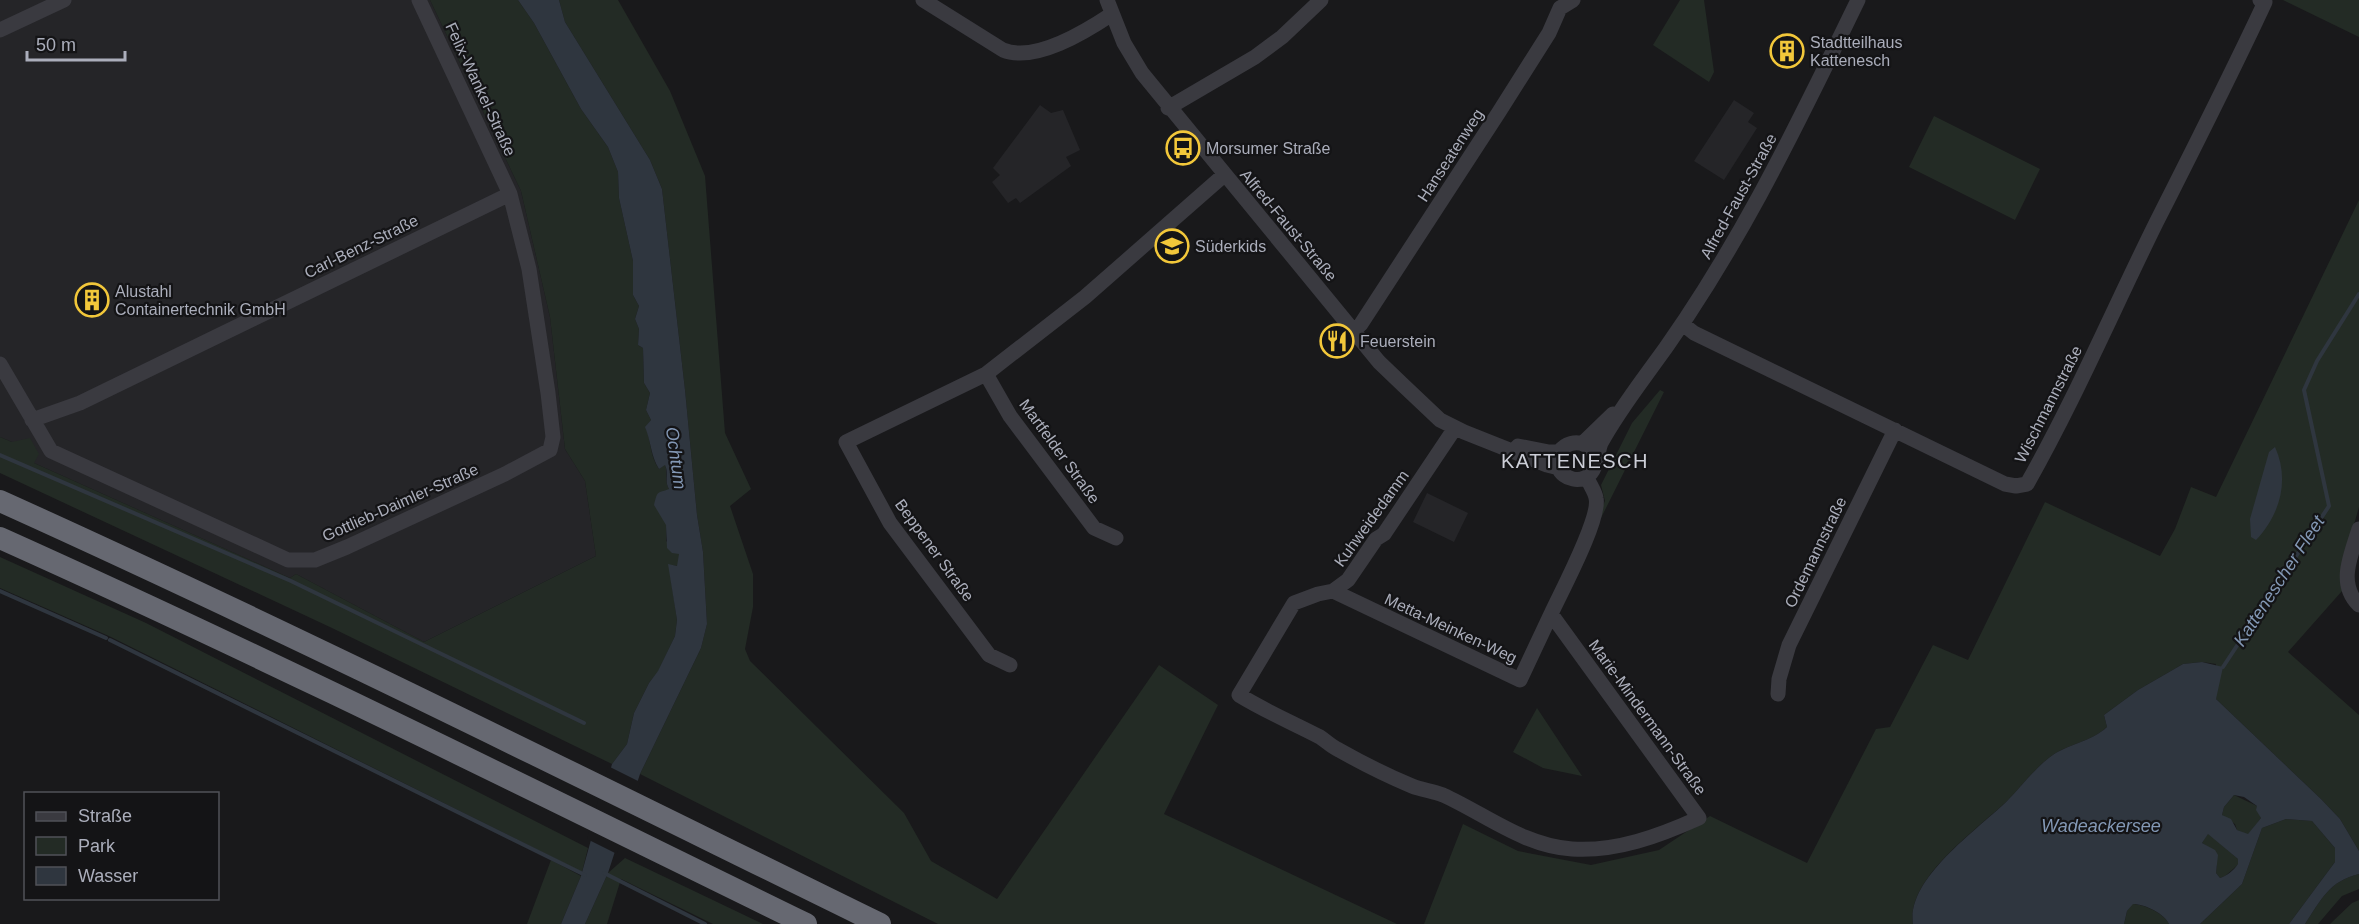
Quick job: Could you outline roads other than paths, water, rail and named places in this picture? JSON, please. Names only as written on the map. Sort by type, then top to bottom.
[{"type":"highway","points":[[0,501],[156,571],[880,924]]},
{"type":"highway","points":[[0,537],[331,691],[806,924]]},
{"type":"street","points":[[0,30],[64,0]]},
{"type":"street","name":"Felix-Wankel-Straße","points":[[419,0],[510,194]]},
{"type":"street","points":[[923,0],[1003,51],[1014,55],[1054,46],[1109,7]]},
{"type":"street","points":[[1168,108],[1255,57],[1282,37],[1321,0]]},
{"type":"street","name":"Hanseatenweg","points":[[1354,331],[1361,324],[1499,112],[1549,33],[1560,8],[1573,0]]},
{"type":"street","name":"Alfred-Faust-Straße","points":[[1109,7],[1142,73],[1168,108],[1379,362],[1440,420],[1546,465],[1559,468],[1562,474],[1570,479],[1579,480],[1592,472],[1602,441],[1629,398],[1684,325],[1754,208],[1858,0]]},
{"type":"street","name":"Wischmannstraße","points":[[1684,325],[1694,333],[2005,484],[2016,486],[2027,484],[2054,436],[2241,54],[2265,2],[2260,0]]},
{"type":"street","points":[[986,374],[1085,297],[1224,175]]},
{"type":"street","name":"Carl-Benz-Straße","points":[[32,420],[80,403],[510,194]]},
{"type":"street","name":"Gottlieb-Daimler-Straße","points":[[0,364],[51,451],[288,560],[315,560],[505,474],[550,450],[553,437],[548,393],[529,269],[510,194]]},
{"type":"street","name":"Beppener Straße","points":[[986,374],[846,442],[890,523],[990,656],[1010,664]]},
{"type":"street","name":"Martfelder Straße","points":[[986,374],[1010,416],[1094,528],[1116,538]]},
{"type":"street","name":"Alfred-Faust-Straße","points":[[1485,440],[1560,452],[1564,446],[1573,442],[1583,443],[1629,398]]},
{"type":"street","name":"Kuhweidedamm","points":[[1239,695],[1294,603],[1334,591],[1348,580],[1376,539],[1384,534],[1455,428]]},
{"type":"street","name":"Ordemannstraße","points":[[1778,694],[1779,679],[1790,645],[1895,430]]},
{"type":"street","points":[[1583,443],[1590,448],[1596,459]]},
{"type":"street","points":[[1559,468],[1560,452]]},
{"type":"street","points":[[1551,614],[1584,544],[1597,507],[1596,497],[1587,477]]},
{"type":"street","points":[[2359,529],[2349,563],[2346,584],[2351,597],[2359,605]]},
{"type":"street","name":"Metta-Meinken-Weg","points":[[1334,591],[1520,680],[1551,614]]},
{"type":"street","name":"Marie-Mindermann-Straße","points":[[1239,695],[1366,764],[1413,787],[1440,794],[1518,835],[1542,844],[1570,849],[1613,846],[1668,831],[1699,818],[1551,614]]},
{"type":"water","name":"Ochtum","points":[[518,0],[559,0],[565,22],[650,160],[662,189],[697,515],[703,552],[707,624],[701,648],[640,774],[608,873],[585,924],[561,924],[581,876],[612,764],[627,744],[634,713],[675,636],[677,620],[668,564],[677,566],[679,554],[672,553],[667,548],[666,525],[654,505],[658,493],[669,489],[665,465],[659,469],[656,464],[645,427],[651,420],[646,410],[650,393],[644,383],[643,348],[638,345],[639,329],[635,319],[639,306],[633,295],[633,261],[619,198],[618,172],[608,147],[581,109],[534,23]]},
{"type":"water","points":[[2275,447],[2282,472],[2280,496],[2271,520],[2256,540],[2251,537],[2250,519],[2269,452]]},
{"type":"water","name":"Wadeackersee","points":[[2202,662],[2223,667],[2216,699],[2340,819],[2359,851],[2359,874],[2340,881],[2333,887],[2321,899],[2305,924],[2289,924],[2335,862],[2335,848],[2312,821],[2286,819],[2262,828],[2242,884],[2200,924],[2169,924],[2154,910],[2133,904],[2127,911],[2124,924],[1913,924],[1914,907],[1921,889],[1932,872],[1963,840],[2008,800],[2050,757],[2101,732],[2107,727],[2104,715],[2138,690],[2183,664]],"holes":[[[2234,795],[2244,797],[2257,806],[2256,810],[2261,818],[2248,834],[2237,830],[2231,819],[2222,815],[2224,807]],[[2208,834],[2238,859],[2238,864],[2220,878],[2216,873],[2218,855],[2215,850],[2202,843]]]},
{"type":"waterway","name":"Kattenescher Fleet","points":[[2223,667],[2329,506],[2304,390],[2317,361],[2359,294]]},
{"type":"waterway","points":[[0,455],[291,581],[584,723]]},
{"type":"waterway","points":[[0,591],[106,638]]},
{"type":"waterway","points":[[110,640],[585,875]]},
{"type":"waterway","points":[[604,873],[705,924]]},
{"type":"place","name":"Stadtteilhaus Kattenesch","points":[[1787,51]]},
{"type":"place","name":"Morsumer Straße","points":[[1183,148]]},
{"type":"place","name":"Süderkids","points":[[1172,246]]},
{"type":"place","name":"Alustahl Containertechnik GmbH","points":[[92,300]]},
{"type":"place","name":"Feuerstein","points":[[1337,341]]},
{"type":"district","name":"KATTENESCH","points":[[1575,461]]}]
